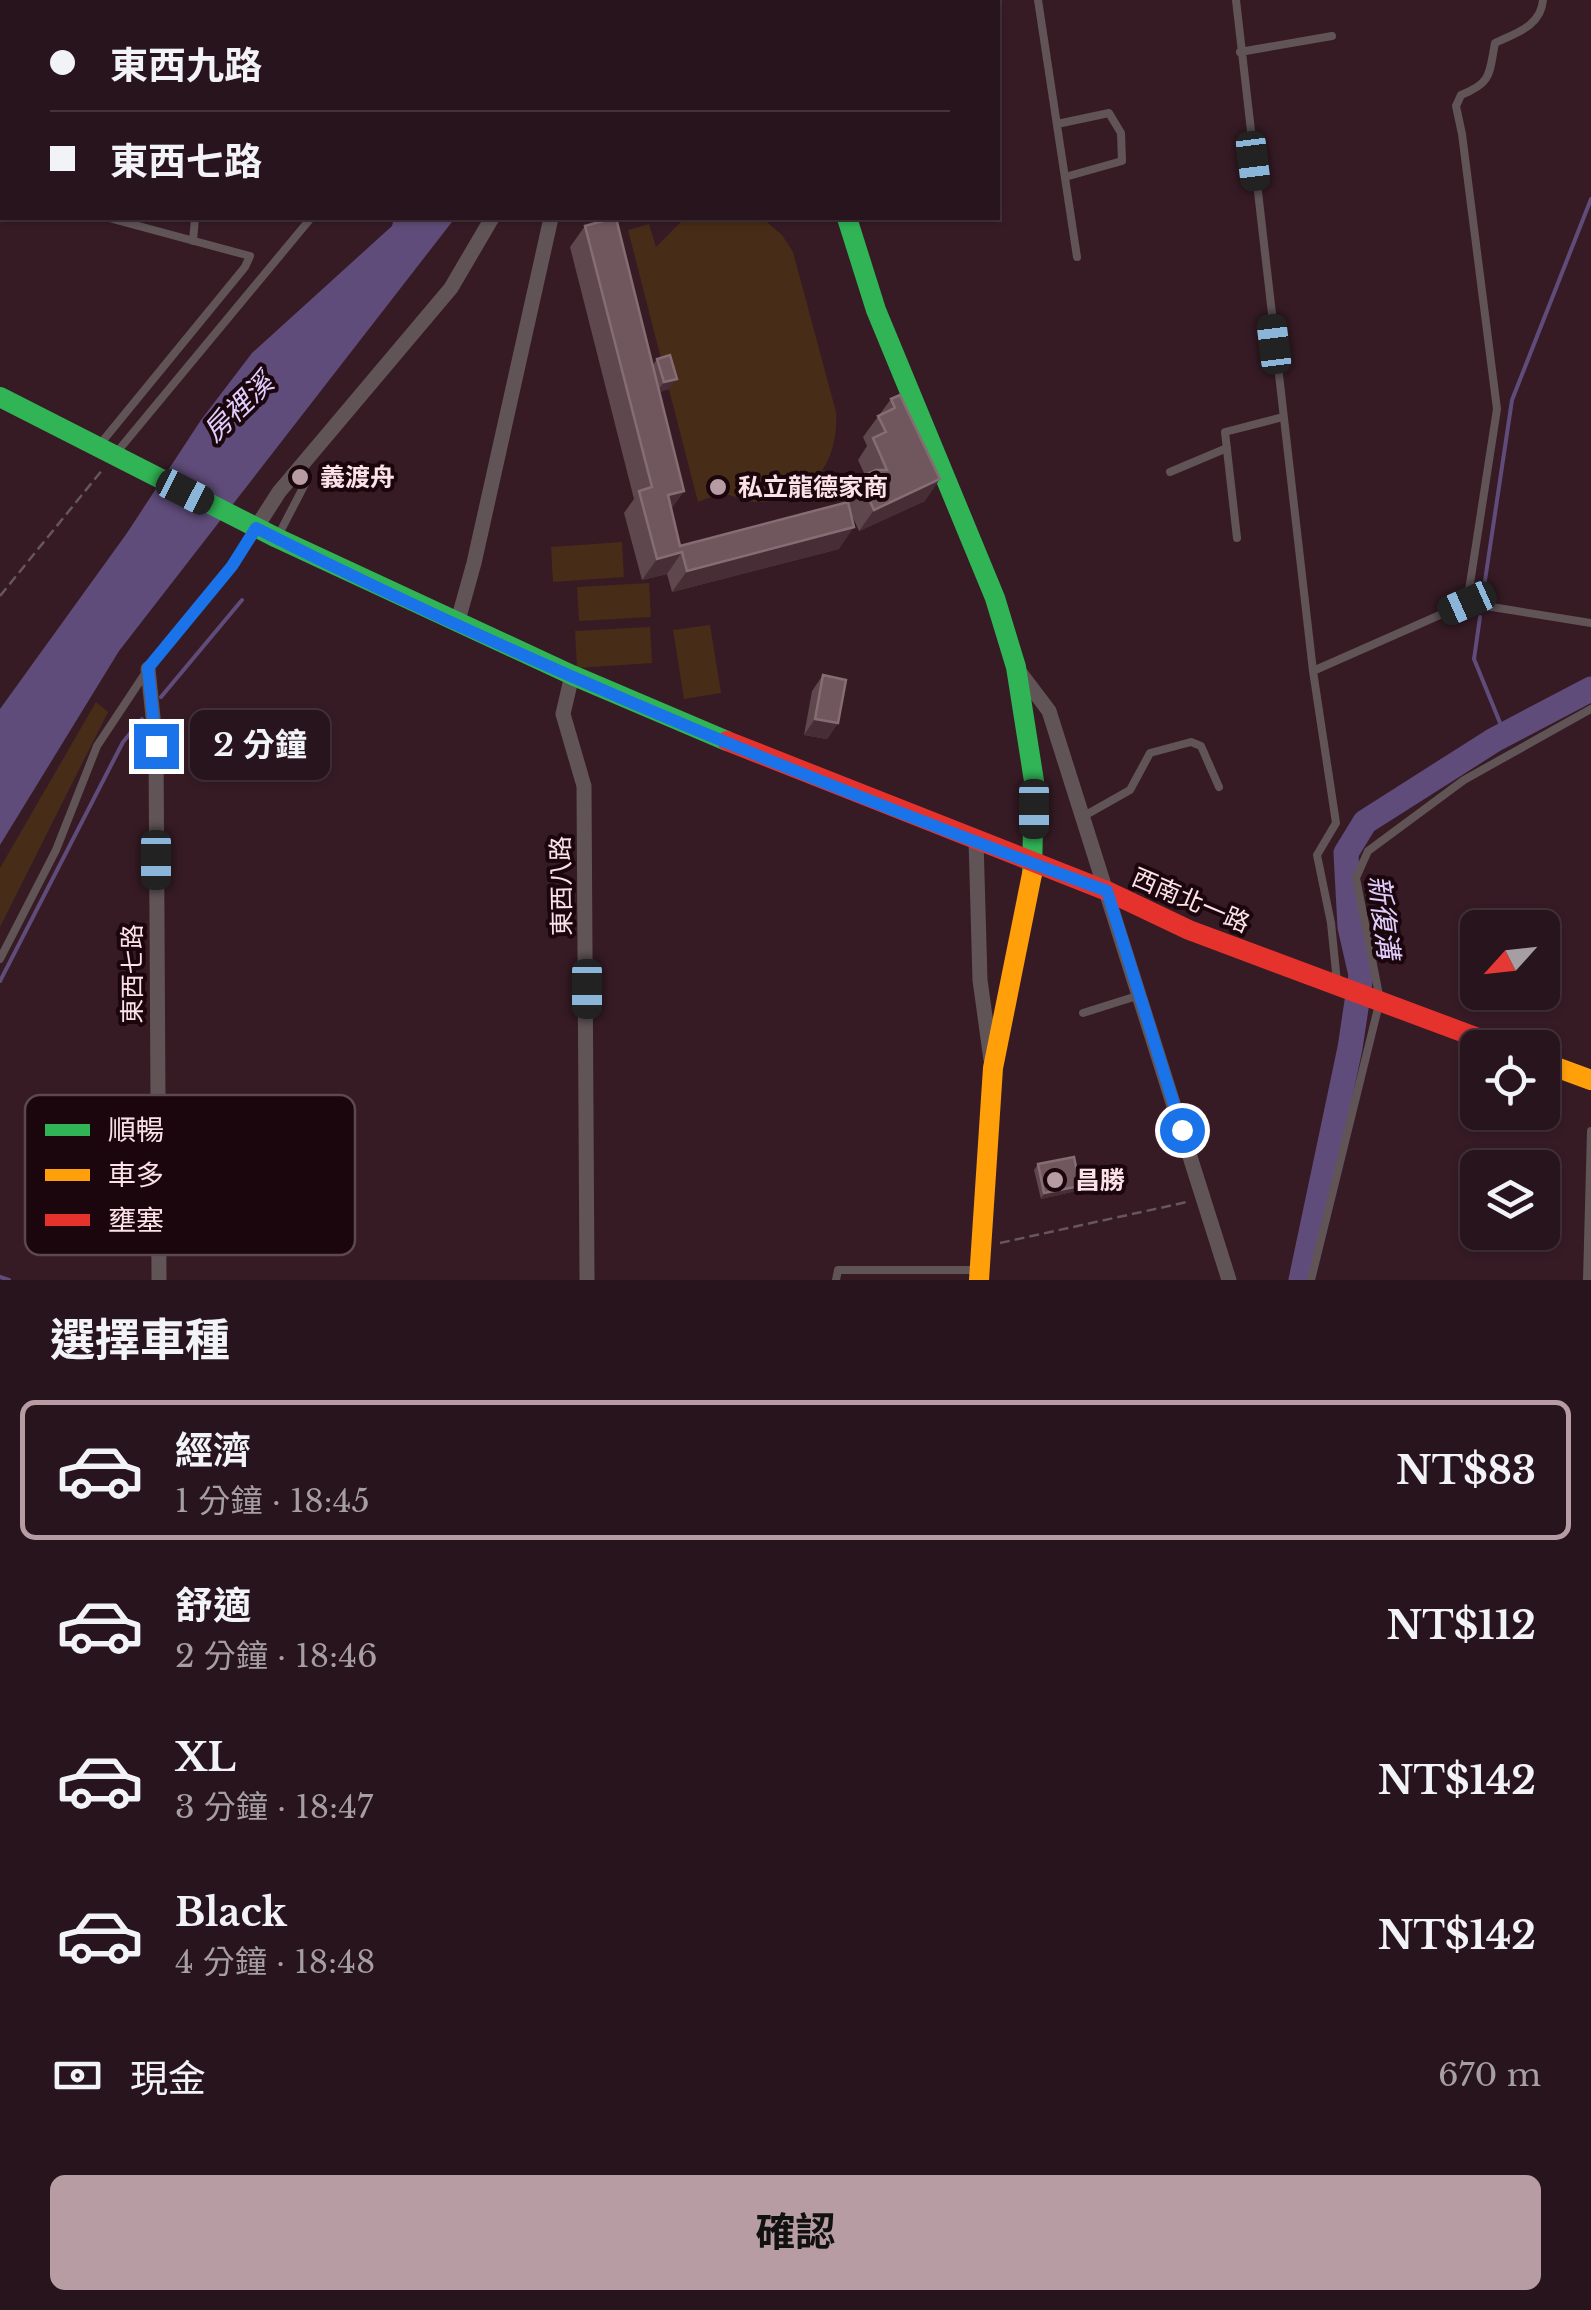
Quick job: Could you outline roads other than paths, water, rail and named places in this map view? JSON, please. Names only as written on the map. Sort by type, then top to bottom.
[{"type":"street","points":[[256,528],[279,492],[451,288],[491,220]]},
{"type":"street","points":[[457,624],[474,564],[551,220]]},
{"type":"street","points":[[848,220],[876,310],[995,598],[1016,667],[1034,782],[1034,864],[992,1068],[979,1275]]},
{"type":"street","points":[[0,397],[106,451]]},
{"type":"street","name":"西南北一路","points":[[106,451],[256,528],[572,675],[760,755],[1107,891],[1189,930],[1460,1031]]},
{"type":"street","points":[[1016,667],[1049,711],[1229,1280]]},
{"type":"street","name":"東西七路","points":[[148,668],[156,746],[158,1095]]},
{"type":"street","name":"東西八路","points":[[572,675],[563,714],[584,786],[587,1280]]},
{"type":"street","points":[[976,840],[980,980],[992,1068]]},
{"type":"street","points":[[1560,1069],[1591,1080]]},
{"type":"street","name":"東西七路","points":[[159,1255],[159,1280]]},
{"type":"lane","points":[[1038,0],[1077,258]]},
{"type":"lane","points":[[1236,0],[1313,671],[1336,823],[1317,855],[1331,923],[1337,983]]},
{"type":"lane","points":[[1467,603],[1497,409],[1456,106],[1461,96],[1482,87],[1488,79],[1495,43],[1530,27],[1544,0]]},
{"type":"lane","points":[[1240,52],[1332,36]]},
{"type":"lane","points":[[1057,124],[1109,112],[1121,133],[1122,161],[1065,177]]},
{"type":"lane","points":[[106,451],[250,256],[115,220]]},
{"type":"lane","points":[[193,241],[195,220]]},
{"type":"lane","points":[[106,451],[310,220]]},
{"type":"lane","points":[[1237,538],[1226,432],[1283,417]]},
{"type":"lane","points":[[1170,472],[1227,448]]},
{"type":"lane","points":[[277,538],[306,482]]},
{"type":"lane","points":[[0,959],[56,850],[98,746],[148,668],[232,566],[256,528]]},
{"type":"lane","points":[[1313,671],[1467,603],[1591,623]]},
{"type":"lane","points":[[1312,1280],[1380,1000],[1356,878],[1368,851],[1464,780],[1591,709]]},
{"type":"lane","points":[[1084,816],[1130,790],[1150,753],[1191,742],[1202,746],[1219,787]]},
{"type":"lane","points":[[1083,1013],[1140,995]]},
{"type":"lane","points":[[1587,1280],[1591,1131]]},
{"type":"lane","points":[[836,1280],[838,1270],[894,1276],[979,1275]]},
{"type":"water","name":"房裡溪","points":[[394,220],[453,220],[119,651],[0,845],[0,709],[252,353],[392,226]]},
{"type":"waterway","points":[[1483,594],[1512,400],[1591,199]]},
{"type":"waterway","points":[[161,697],[242,600]]},
{"type":"waterway","points":[[1480,617],[1474,659],[1505,735]]},
{"type":"waterway","name":"新復溝","points":[[1301,1280],[1350,1048],[1361,975],[1350,927],[1346,853],[1365,822],[1494,740],[1591,689]]},
{"type":"waterway","points":[[0,981],[123,742],[142,719]]},
{"type":"waterway","points":[[0,1277],[9,1280]]},
{"type":"place","name":"義渡舟","points":[[300,477]]},
{"type":"place","name":"私立龍德家商","points":[[718,487]]},
{"type":"place","name":"昌勝","points":[[1055,1180]]}]
